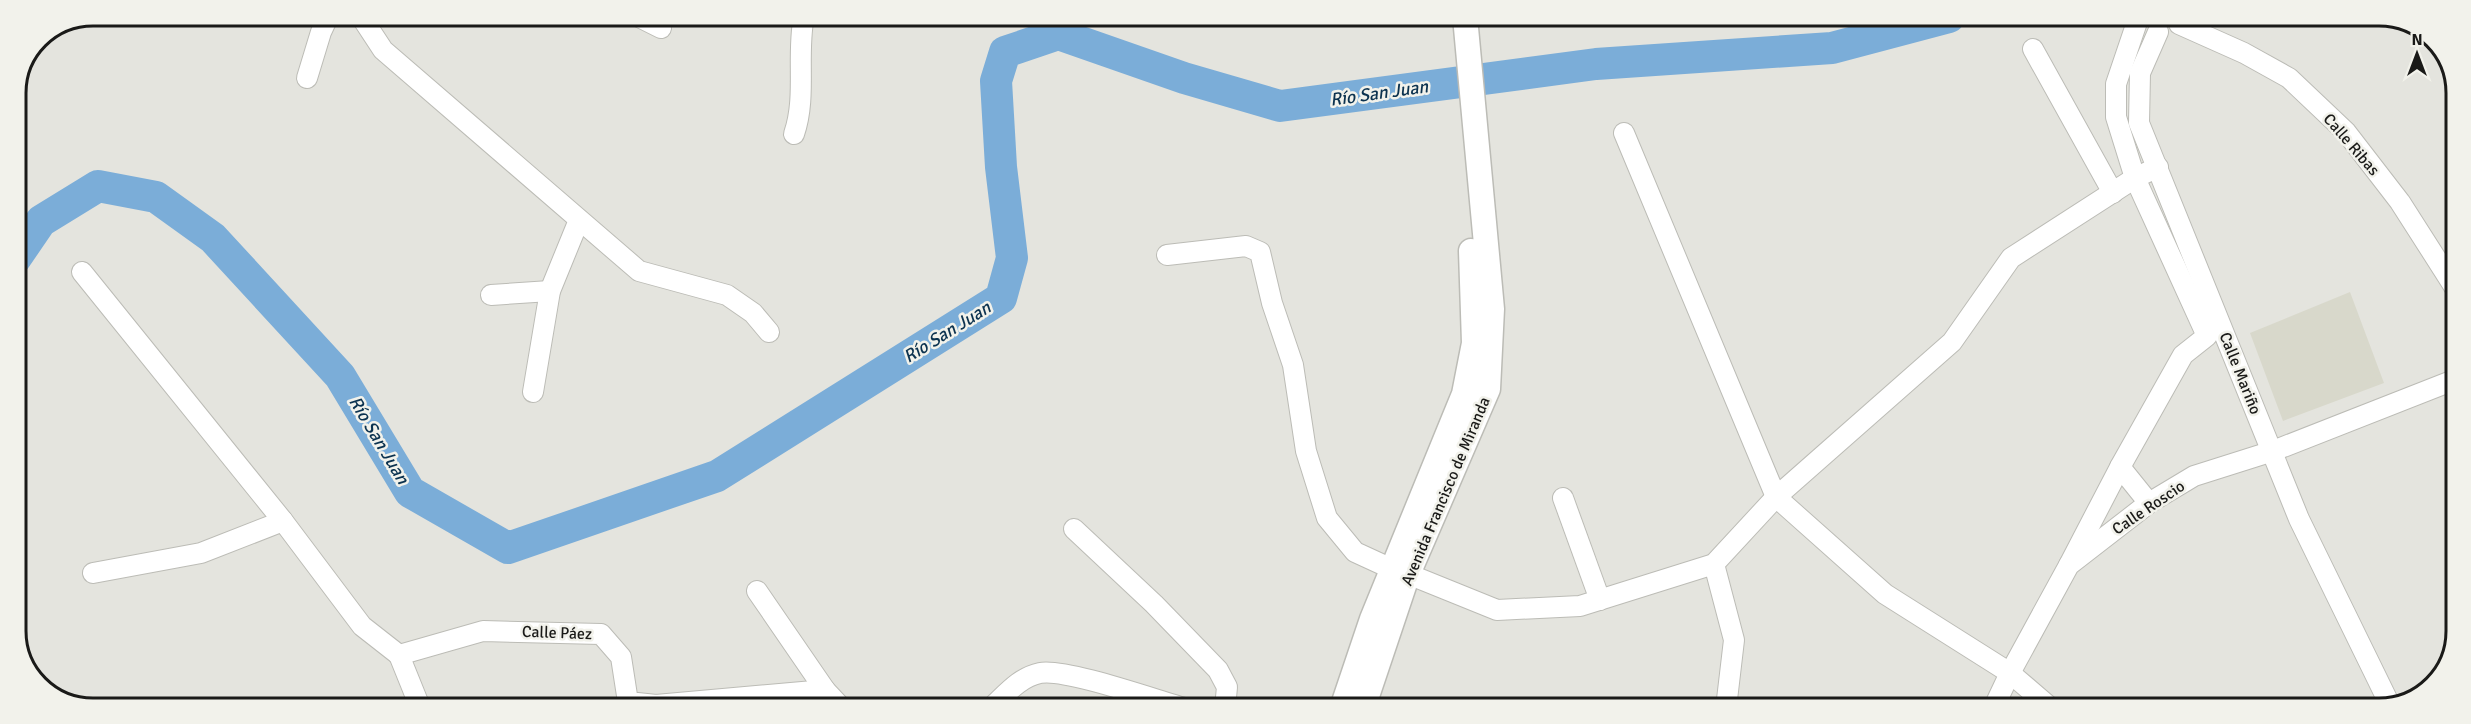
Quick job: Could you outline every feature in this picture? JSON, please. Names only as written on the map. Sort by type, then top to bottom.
[{"type":"main road","name":"Avenida Francisco de Miranda","points":[[1345,698],[1372,619],[1400,572],[1488,389],[1492,309],[1453,25]]},
{"type":"main road","name":"Avenida Francisco de Miranda","points":[[1465,25],[1471,164]]},
{"type":"main road","name":"Avenida Francisco de Miranda","points":[[1366,698],[1400,572]]},
{"type":"street","points":[[307,78],[324,25]]},
{"type":"street","points":[[367,25],[383,50],[639,271],[727,295],[753,313],[769,332]]},
{"type":"street","points":[[655,25],[661,28]]},
{"type":"street","points":[[794,134],[799,119],[799,73],[803,25]]},
{"type":"street","name":"Calle Mariño","points":[[2069,565],[2120,467],[2183,355],[2207,336],[2135,178],[2116,117],[2116,84],[2134,25]]},
{"type":"street","points":[[2141,25],[2157,32],[2165,32],[2175,25]]},
{"type":"street","name":"Calle Ribas","points":[[2188,25],[2289,78],[2346,132],[2400,202],[2445,273]]},
{"type":"street","points":[[2209,25],[2215,40]]},
{"type":"street","name":"Calle Mariño","points":[[2157,32],[2140,73],[2139,123],[2299,519],[2386,697]]},
{"type":"street","points":[[2033,49],[2113,192]]},
{"type":"street","points":[[1624,133],[1776,497],[1885,594],[2010,673],[2039,698]]},
{"type":"street","points":[[1167,255],[1246,246],[1260,252],[1272,303],[1293,365],[1306,451],[1327,518],[1355,552],[1497,610],[1580,606],[1714,564],[1776,497],[1952,342],[2011,258],[2135,178],[2157,167]]},
{"type":"street","points":[[533,392],[550,291],[579,220]]},
{"type":"street","points":[[82,272],[283,521],[362,626],[399,655],[416,698]]},
{"type":"street","points":[[491,294],[550,291]]},
{"type":"street","points":[[2207,336],[2231,348]]},
{"type":"street","name":"Calle Roscio","points":[[1998,698],[2069,565],[2150,503],[2194,476],[2273,451],[2446,383]]},
{"type":"street","points":[[2120,467],[2150,503]]},
{"type":"street","points":[[1563,498],[1600,600]]},
{"type":"street","points":[[93,573],[201,553],[283,521]]},
{"type":"street","points":[[1074,529],[1154,604],[1218,670],[1227,687],[1226,698]]},
{"type":"street","points":[[1714,564],[1734,640],[1727,698]]},
{"type":"street","points":[[757,591],[833,698]]},
{"type":"street","name":"Calle Páez","points":[[399,655],[483,631],[601,634],[621,657],[627,698]]},
{"type":"street","points":[[1001,698],[1016,683],[1041,673],[1071,676],[1149,698]]},
{"type":"street","points":[[820,698],[825,690]]},
{"type":"street","name":"Calle Páez","points":[[735,698],[825,690]]},
{"type":"shaded area","points":[[2350,292],[2384,383],[2283,421],[2250,333]]},
{"type":"waterway","name":"Río San Juan","points":[[26,243],[41,221],[98,186],[156,197],[213,238],[340,376],[410,492],[508,548],[717,476],[1001,298],[1012,258],[1001,167],[996,81],[1005,52],[1058,34],[1184,78],[1280,106],[1596,64],[1832,48],[1919,25]]}]
